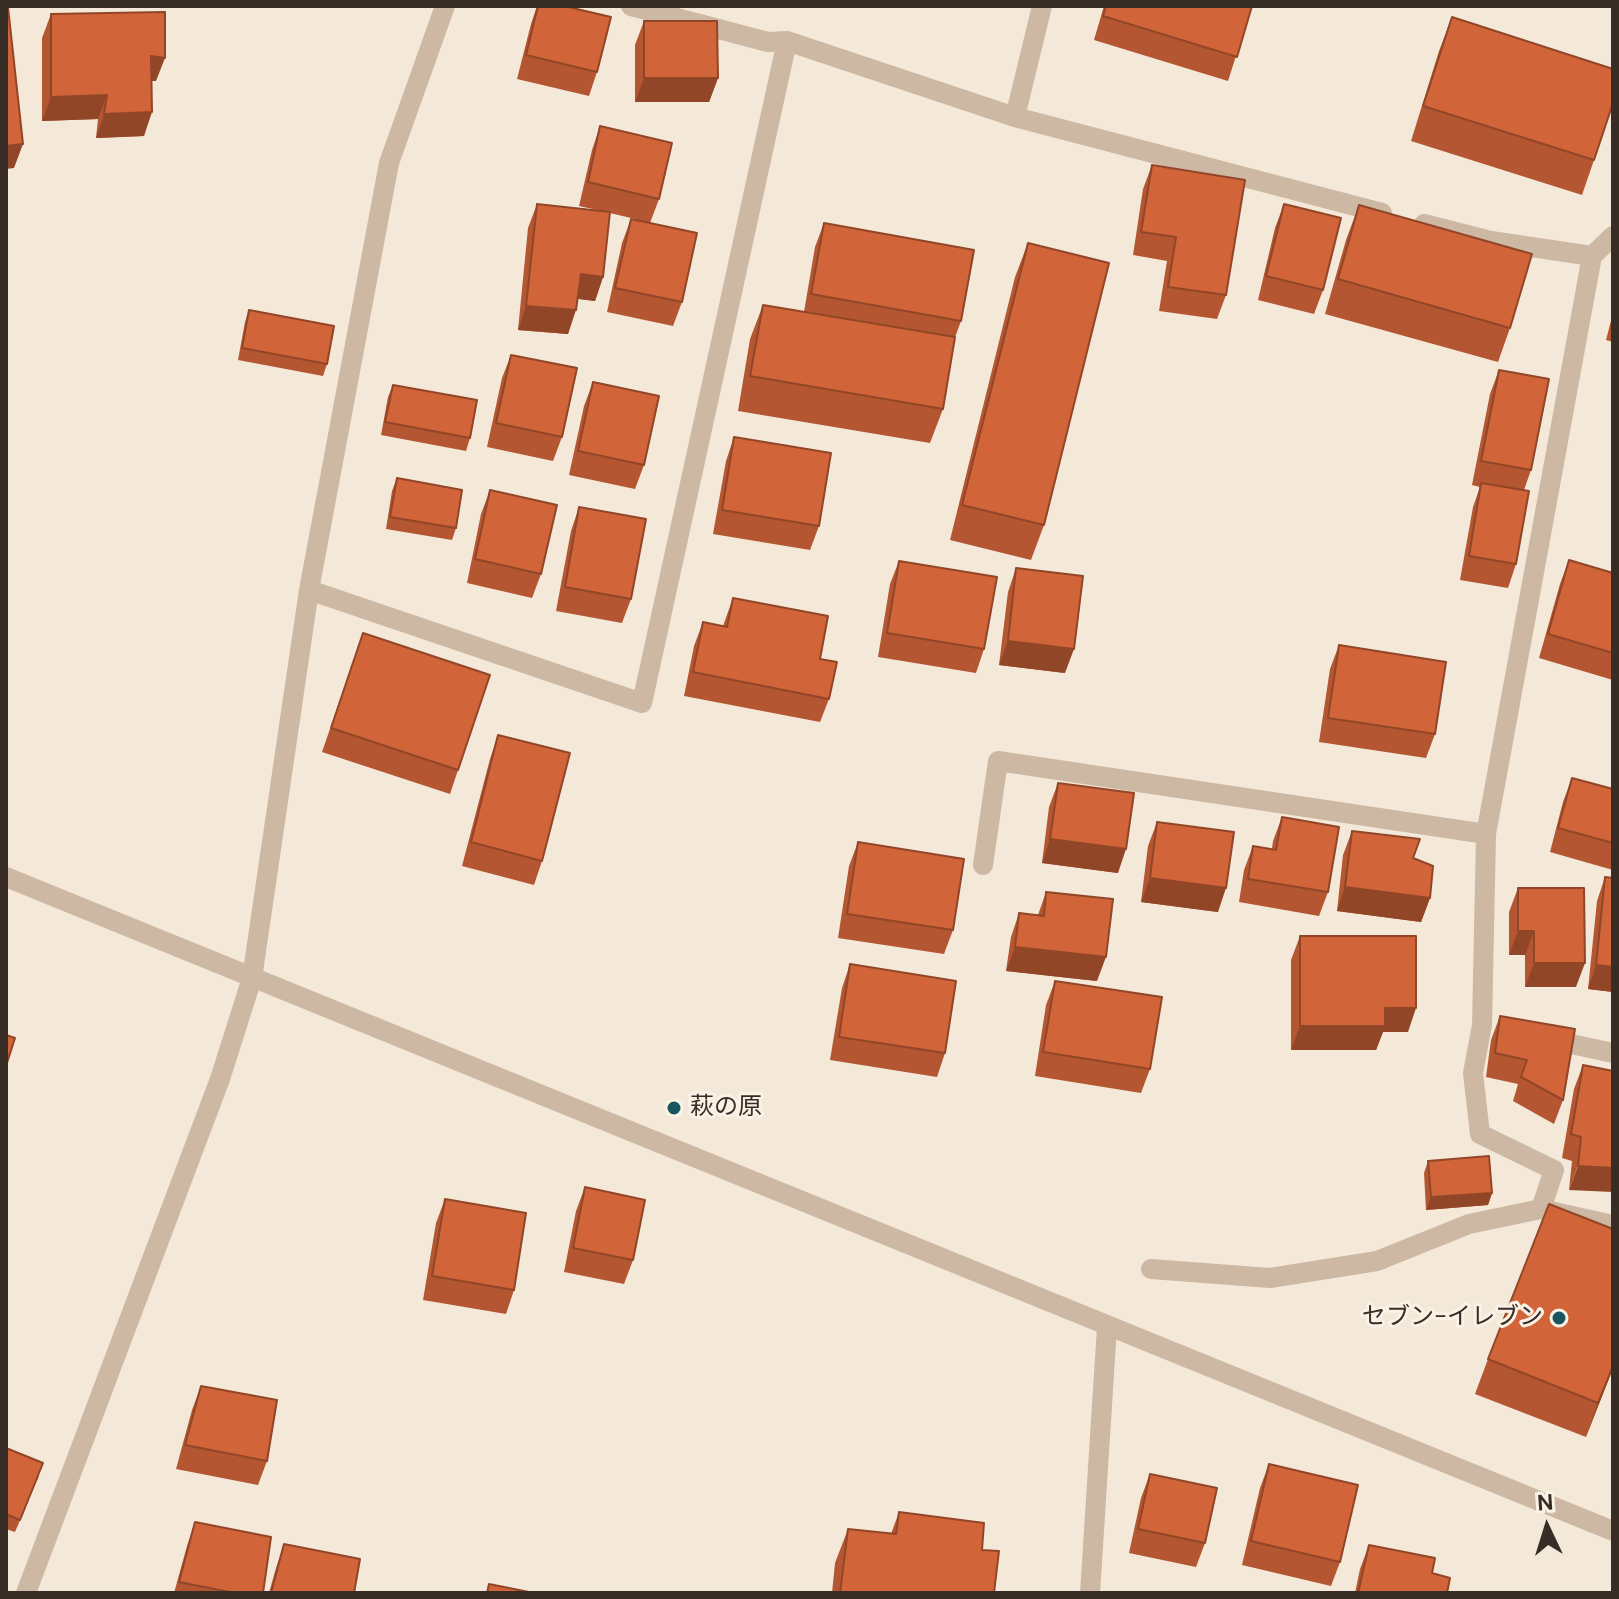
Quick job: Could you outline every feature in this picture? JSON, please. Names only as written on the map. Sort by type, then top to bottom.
[{"type":"street","points":[[26,1593],[220,1079],[252,978],[309,590],[391,153],[445,6]]},
{"type":"street","points":[[631,6],[768,42],[787,41],[1015,117],[1491,241],[1592,256]]},
{"type":"street","points":[[1015,117],[1042,6]]},
{"type":"street","points":[[309,590],[642,703],[787,41]]},
{"type":"street","points":[[1541,1209],[1554,1170],[1480,1134],[1473,1073],[1489,1027],[1486,834],[1592,256],[1613,236]]},
{"type":"street","points":[[983,865],[998,761],[1486,834]]},
{"type":"street","points":[[6,877],[1613,1531]]},
{"type":"street","points":[[1525,1034],[1613,1053]]},
{"type":"street","points":[[1151,1269],[1270,1278],[1377,1261],[1469,1224],[1541,1209],[1613,1225]]},
{"type":"street","points":[[1090,1593],[1107,1327]]},
{"type":"building","points":[[538,6],[564,6],[611,17],[597,72],[526,55]]},
{"type":"building","points":[[1106,6],[1252,6],[1237,57],[1103,16]]},
{"type":"building","points":[[6,7],[23,144],[6,146]]},
{"type":"building","points":[[165,12],[165,58],[151,56],[152,112],[104,114],[107,95],[51,97],[51,14]]},
{"type":"building","points":[[1452,17],[1613,69],[1613,103],[1594,160],[1423,106]]},
{"type":"building","points":[[644,21],[717,21],[718,78],[644,78]]},
{"type":"building","points":[[600,126],[672,143],[659,199],[588,182]]},
{"type":"building","points":[[1152,165],[1245,180],[1226,295],[1168,287],[1176,237],[1141,232]]},
{"type":"building","points":[[537,204],[610,212],[603,277],[581,274],[576,310],[526,306]]},
{"type":"building","points":[[1284,204],[1341,218],[1323,290],[1266,276]]},
{"type":"building","points":[[1359,205],[1532,254],[1510,328],[1338,279]]},
{"type":"building","points":[[631,219],[697,233],[682,302],[615,288]]},
{"type":"building","points":[[824,223],[974,250],[961,321],[811,294]]},
{"type":"building","points":[[1028,243],[1109,263],[1044,525],[962,505]]},
{"type":"building","points":[[763,305],[955,337],[943,409],[750,376]]},
{"type":"building","points":[[249,310],[334,326],[327,364],[242,348]]},
{"type":"building","points":[[511,355],[577,368],[562,437],[496,423]]},
{"type":"building","points":[[1499,370],[1549,379],[1531,470],[1481,461]]},
{"type":"building","points":[[593,382],[659,396],[644,465],[578,451]]},
{"type":"building","points":[[393,385],[477,400],[470,438],[385,422]]},
{"type":"building","points":[[734,437],[831,453],[819,526],[722,510]]},
{"type":"building","points":[[397,478],[462,490],[456,528],[390,517]]},
{"type":"building","points":[[1481,483],[1529,491],[1516,564],[1469,556]]},
{"type":"building","points":[[490,490],[557,505],[541,574],[475,559]]},
{"type":"building","points":[[579,507],[646,519],[631,599],[565,587]]},
{"type":"building","points":[[1569,560],[1613,573],[1613,653],[1548,634]]},
{"type":"building","points":[[899,561],[997,577],[984,649],[887,633]]},
{"type":"building","points":[[1016,568],[1083,576],[1074,649],[1008,641]]},
{"type":"building","points":[[733,598],[828,616],[820,659],[837,662],[829,699],[693,672],[703,622],[727,627]]},
{"type":"building","points":[[363,633],[490,675],[458,770],[331,728]]},
{"type":"building","points":[[1339,645],[1446,662],[1435,734],[1328,718]]},
{"type":"building","points":[[498,735],[570,753],[542,861],[471,842]]},
{"type":"building","points":[[1572,778],[1613,789],[1613,843],[1558,828]]},
{"type":"building","points":[[1058,783],[1134,793],[1126,849],[1050,839]]},
{"type":"building","points":[[1282,817],[1339,827],[1328,892],[1248,879],[1253,846],[1276,850]]},
{"type":"building","points":[[1157,822],[1234,832],[1226,888],[1150,878]]},
{"type":"building","points":[[1352,831],[1420,839],[1413,858],[1433,866],[1430,898],[1345,887]]},
{"type":"building","points":[[858,842],[964,859],[953,930],[847,914]]},
{"type":"building","points":[[1605,877],[1613,878],[1613,967],[1596,965]]},
{"type":"building","points":[[1518,888],[1584,888],[1585,963],[1534,963],[1534,931],[1518,931]]},
{"type":"building","points":[[1046,892],[1113,899],[1106,957],[1015,947],[1019,913],[1044,916]]},
{"type":"building","points":[[1300,936],[1416,936],[1416,1008],[1385,1008],[1385,1026],[1300,1026]]},
{"type":"building","points":[[850,964],[956,981],[945,1053],[839,1037]]},
{"type":"building","points":[[1055,981],[1162,997],[1150,1069],[1043,1052]]},
{"type":"building","points":[[1500,1016],[1575,1029],[1563,1100],[1521,1077],[1527,1060],[1495,1053]]},
{"type":"building","points":[[6,1035],[15,1038],[6,1066]]},
{"type":"building","points":[[1583,1065],[1613,1071],[1613,1168],[1578,1166],[1581,1137],[1571,1134]]},
{"type":"building","points":[[1489,1156],[1492,1193],[1431,1197],[1428,1161]]},
{"type":"building","points":[[585,1187],[645,1200],[633,1260],[573,1248]]},
{"type":"building","points":[[445,1199],[526,1213],[514,1290],[432,1276]]},
{"type":"building","name":"セブン-イレブン","points":[[1549,1204],[1613,1229],[1613,1366],[1598,1403],[1488,1359]]},
{"type":"building","points":[[201,1386],[277,1400],[267,1461],[185,1445]]},
{"type":"building","points":[[6,1448],[43,1463],[20,1520],[6,1514]]},
{"type":"building","points":[[1269,1464],[1358,1485],[1340,1562],[1251,1541]]},
{"type":"building","points":[[1150,1474],[1217,1488],[1205,1543],[1138,1529]]},
{"type":"building","points":[[899,1512],[984,1523],[982,1550],[999,1551],[994,1593],[840,1593],[848,1529],[896,1534]]},
{"type":"building","points":[[195,1522],[271,1537],[263,1593],[235,1593],[179,1582]]},
{"type":"building","points":[[284,1544],[360,1559],[354,1593],[271,1593]]},
{"type":"building","points":[[1369,1545],[1435,1558],[1432,1573],[1450,1578],[1447,1593],[1358,1593]]},
{"type":"building","points":[[489,1584],[534,1593],[487,1593]]},
{"type":"place","name":"萩の原","points":[[674,1108]]},
{"type":"place","name":"セブン-イレブン","points":[[1559,1318]]}]
